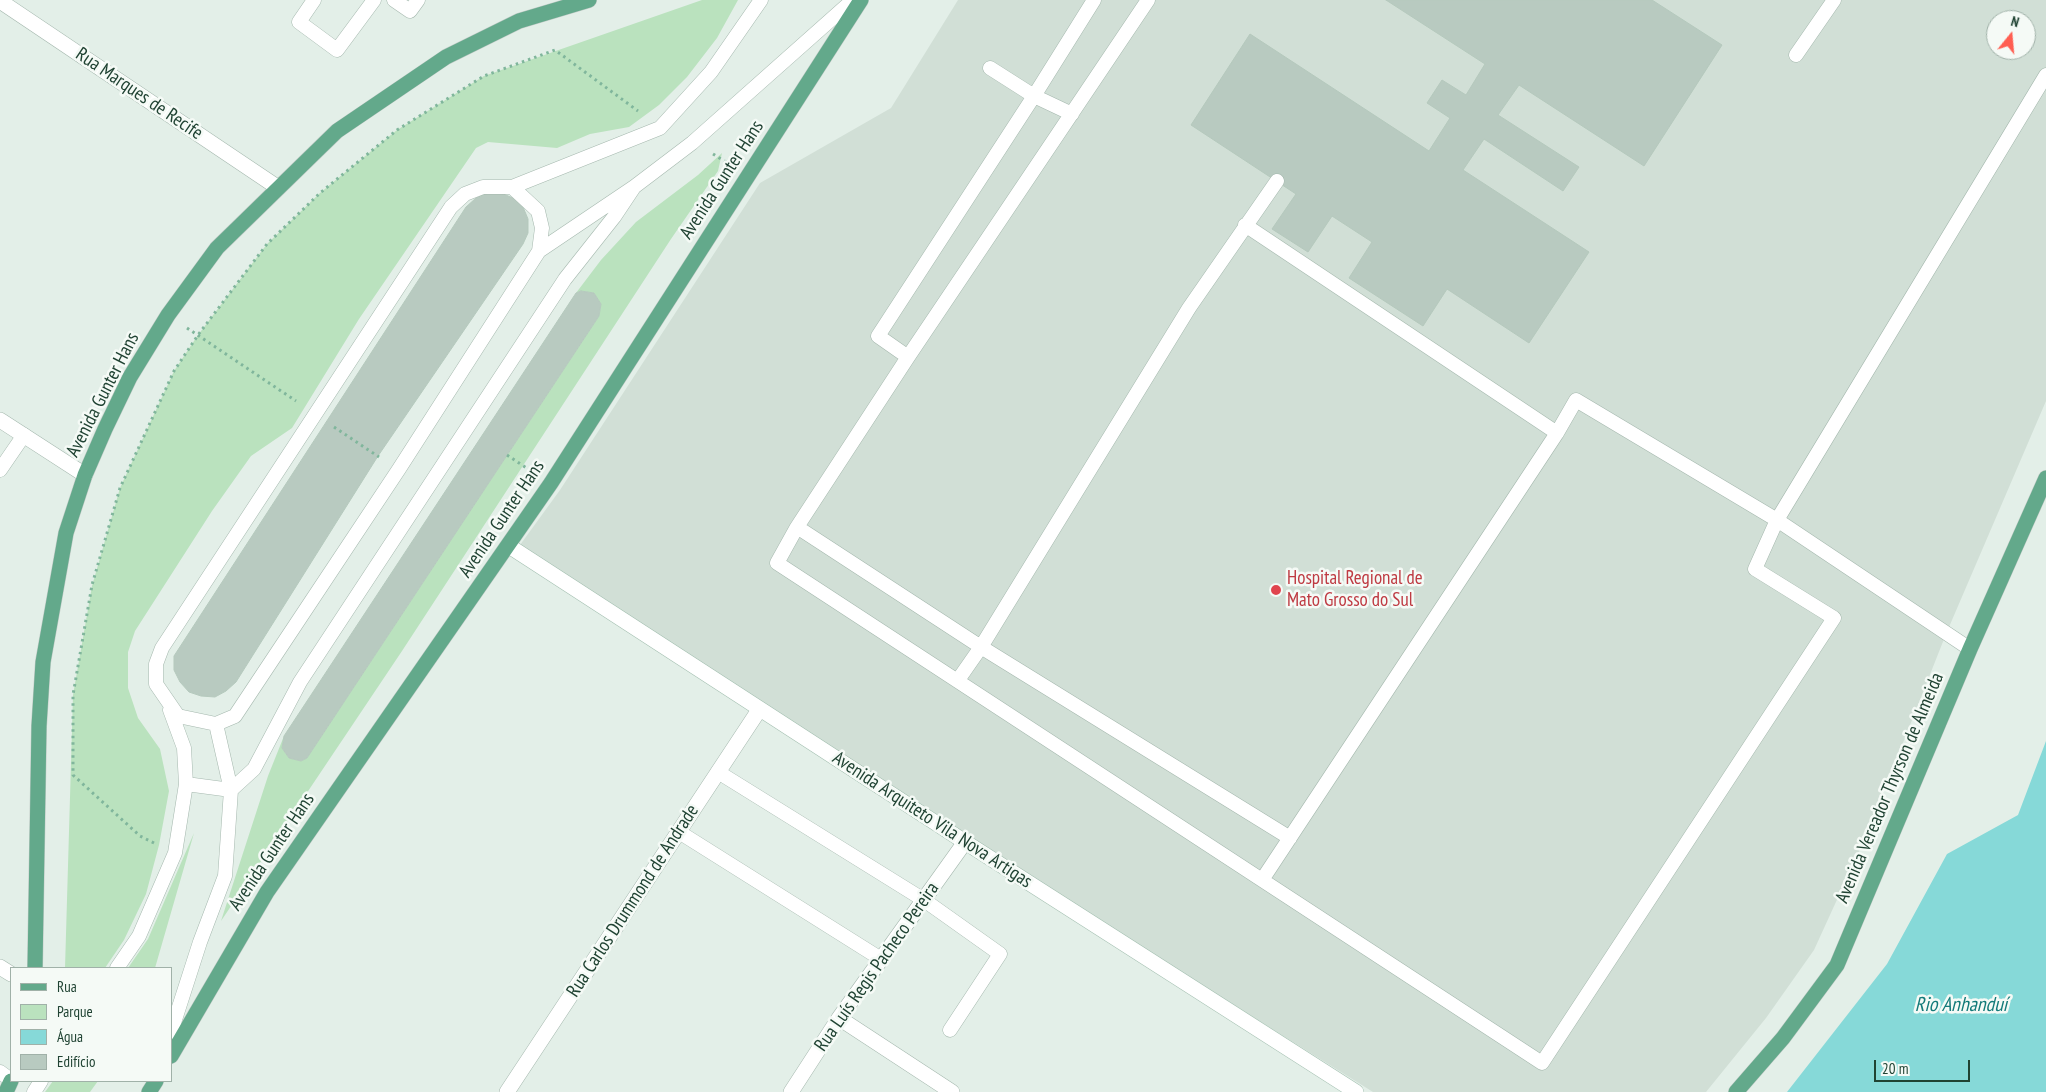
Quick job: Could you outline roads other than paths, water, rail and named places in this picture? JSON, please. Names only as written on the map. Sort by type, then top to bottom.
[{"type":"main road","name":"Avenida Gunter Hans","points":[[35,967],[39,726],[43,662],[66,533],[85,475],[104,429],[130,377],[168,315],[217,248],[277,187],[337,131],[446,56],[519,21],[589,0]]},
{"type":"main road","name":"Avenida Gunter Hans","points":[[172,1054],[267,892],[509,546],[861,0]]},
{"type":"main road","name":"Avenida Vereador Thyrson de Almeida","points":[[1736,1092],[1782,1038],[1836,965],[1970,649],[2046,478]]},
{"type":"street","name":"Rua Marques de Recife","points":[[0,1],[277,187]]},
{"type":"street","points":[[0,420],[85,475]]},
{"type":"street","name":"Avenida Arquiteto Vila Nova Artigas","points":[[509,546],[759,710],[1356,1092]]},
{"type":"street","name":"Rua Carlos Drummond de Andrade","points":[[507,1092],[759,710]]},
{"type":"street","name":"Rua Luís Regis Pacheco Pereira","points":[[791,1092],[839,1018],[965,842]]},
{"type":"street","points":[[839,1018],[952,1092]]},
{"type":"lane","points":[[314,0],[299,22],[337,50],[374,0]]},
{"type":"lane","points":[[394,0],[410,11],[418,0]]},
{"type":"lane","points":[[761,0],[711,72],[660,128],[512,187],[483,187],[465,194],[451,207],[162,648],[156,664],[156,684],[178,716],[216,724],[234,716],[399,469],[539,251],[634,187],[692,144],[853,0]]},
{"type":"lane","points":[[908,357],[878,336],[1094,0]]},
{"type":"lane","points":[[1148,0],[908,357],[797,527],[777,562],[1542,1063],[1834,618],[1755,570],[1777,520],[2046,75]]},
{"type":"lane","points":[[1796,55],[1834,0]]},
{"type":"lane","points":[[990,68],[1034,96],[1072,114]]},
{"type":"lane","points":[[958,680],[981,647],[1184,317],[1277,180]]},
{"type":"lane","points":[[512,187],[538,212],[542,228],[539,251]]},
{"type":"lane","points":[[186,784],[231,790],[254,769],[300,682],[565,279],[614,217],[634,187]]},
{"type":"lane","points":[[1245,225],[1557,433]]},
{"type":"lane","points":[[1262,880],[1557,433],[1576,400],[1777,520],[1970,649]]},
{"type":"lane","points":[[0,470],[24,436]]},
{"type":"lane","points":[[797,527],[981,647],[1290,838]]},
{"type":"lane","points":[[118,967],[139,936],[175,853],[186,784],[184,748],[167,700]]},
{"type":"lane","points":[[172,1029],[200,942],[225,876],[231,790],[216,724]]},
{"type":"lane","points":[[718,772],[924,900],[1000,954],[950,1030]]},
{"type":"lane","points":[[679,832],[881,959]]},
{"type":"water","name":"Rio Anhanduí","points":[[2046,741],[2046,1092],[1787,1092],[1887,964],[1947,854],[2018,815]]},
{"type":"place","name":"Hospital Regional de Mato Grosso do Sul","points":[[1276,590]]}]
